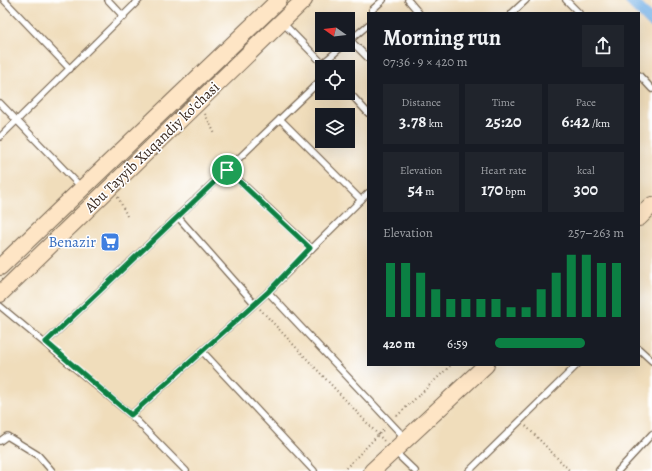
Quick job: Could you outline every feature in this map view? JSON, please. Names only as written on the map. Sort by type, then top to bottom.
[{"type":"main road","points":[[0,267],[279,0]]},
{"type":"main road","name":"Abu Tayyib Xuqandiy ko'chasi","points":[[0,294],[304,0]]},
{"type":"main road","points":[[640,217],[652,205]]},
{"type":"main road","points":[[372,471],[485,366]]},
{"type":"lane","points":[[4,0],[70,69]]},
{"type":"lane","points":[[108,0],[124,17]]},
{"type":"lane","points":[[0,137],[124,17],[139,0]]},
{"type":"lane","points":[[373,12],[383,0]]},
{"type":"lane","points":[[408,0],[419,12]]},
{"type":"lane","points":[[513,12],[526,0]]},
{"type":"lane","points":[[566,0],[578,12]]},
{"type":"lane","points":[[282,21],[320,60]]},
{"type":"lane","points":[[355,36],[367,25]]},
{"type":"lane","points":[[355,46],[367,57]]},
{"type":"lane","points":[[330,60],[337,52]]},
{"type":"lane","points":[[640,76],[652,89]]},
{"type":"lane","points":[[46,342],[315,86]]},
{"type":"lane","points":[[355,99],[367,112]]},
{"type":"lane","points":[[0,103],[82,189]]},
{"type":"lane","points":[[280,119],[361,200]]},
{"type":"lane","points":[[227,170],[310,248]]},
{"type":"lane","points":[[131,415],[268,292],[310,248],[367,194]]},
{"type":"lane","points":[[178,216],[254,303]]},
{"type":"lane","points":[[268,292],[407,440]]},
{"type":"lane","points":[[0,306],[46,342],[131,415],[186,471]]},
{"type":"lane","points":[[640,350],[652,361]]},
{"type":"lane","points":[[202,351],[314,471]]},
{"type":"lane","points":[[469,471],[576,366]]},
{"type":"lane","points":[[618,471],[652,434]]},
{"type":"lane","points":[[0,441],[7,436],[38,455],[52,471]]},
{"type":"lane","points":[[394,451],[415,471]]},
{"type":"path","points":[[204,112],[215,134]]},
{"type":"path","points":[[117,195],[128,218]]},
{"type":"path","points":[[254,303],[394,451]]},
{"type":"path","points":[[521,420],[570,471]]},
{"type":"waterway","points":[[630,0],[652,22]]},
{"type":"place","name":"Benazir","points":[[110,242]]},
{"type":"route","points":[[227,170],[310,248],[268,292],[131,415],[46,342],[227,170]]}]
